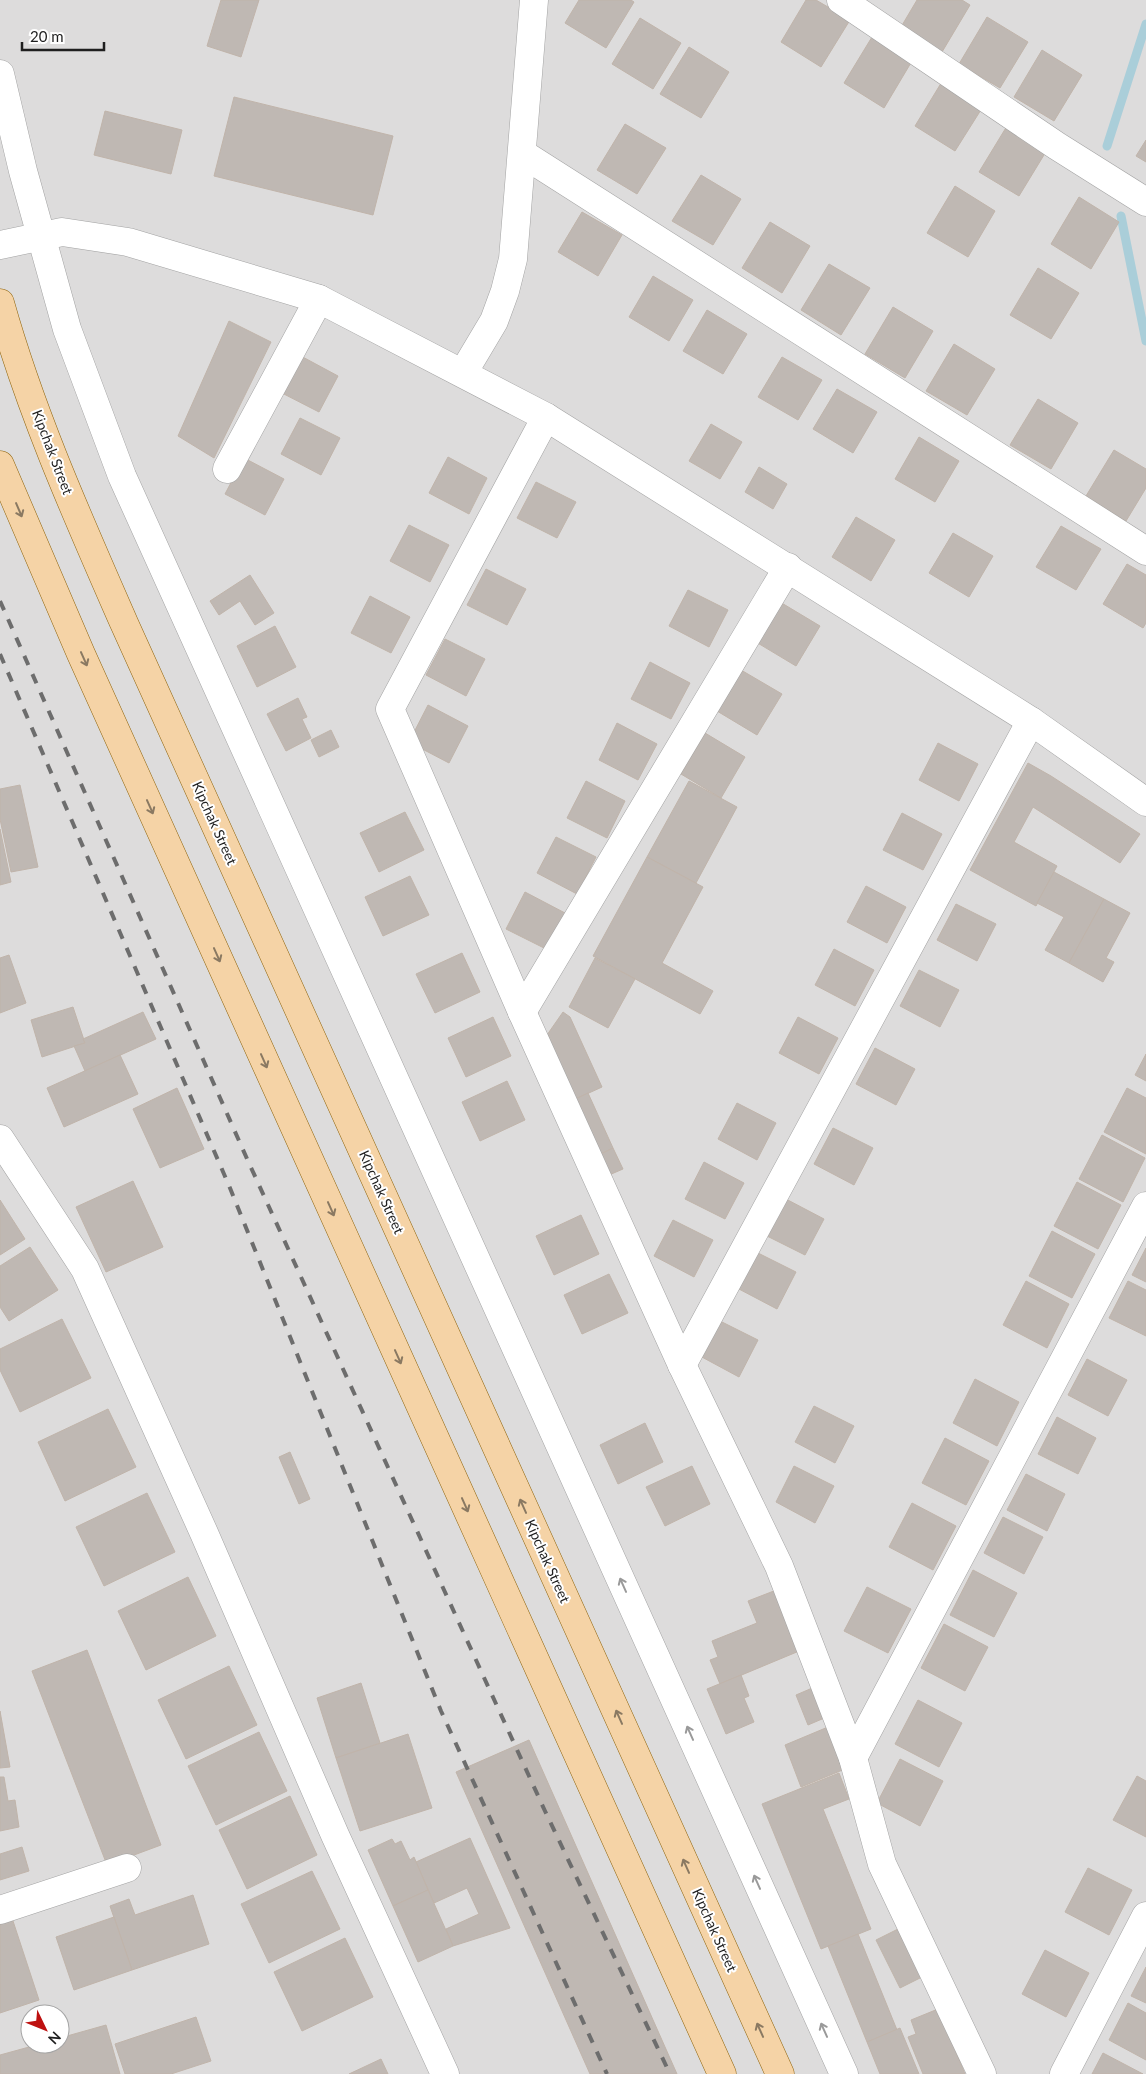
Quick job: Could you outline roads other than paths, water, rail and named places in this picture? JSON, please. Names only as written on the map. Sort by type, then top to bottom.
[{"type":"main road","name":"Kipchak Street","points":[[0,303],[12,344],[47,438],[102,573],[780,2074]]},
{"type":"main road","points":[[0,465],[89,672],[722,2074]]},
{"type":"street","points":[[463,373],[494,322],[505,291],[513,259],[534,0]]},
{"type":"street","points":[[841,0],[1057,146],[1146,202]]},
{"type":"street","points":[[0,74],[40,236],[67,329],[122,476],[844,2074]]},
{"type":"street","points":[[523,154],[1146,551]]},
{"type":"street","points":[[0,245],[62,232],[128,242],[319,299],[546,417],[1031,720],[1146,802]]},
{"type":"street","points":[[227,469],[319,299]]},
{"type":"street","points":[[546,417],[390,709],[522,1012],[682,1366],[780,1566],[853,1758],[882,1864],[982,2074]]},
{"type":"street","points":[[522,1012],[788,567]]},
{"type":"street","points":[[682,1366],[1031,720]]},
{"type":"street","points":[[0,1139],[85,1269],[200,1524],[335,1835],[445,2074]]},
{"type":"street","points":[[853,1758],[1146,1206]]},
{"type":"street","points":[[0,1910],[127,1868]]},
{"type":"street","points":[[1064,2074],[1146,1916]]},
{"type":"waterway","points":[[1107,146],[1146,24]]},
{"type":"waterway","points":[[1121,216],[1146,341]]},
{"type":"railway","points":[[0,601],[248,1161],[545,1811],[670,2074]]},
{"type":"railway","points":[[0,654],[230,1188],[441,1711],[607,2074]]}]
